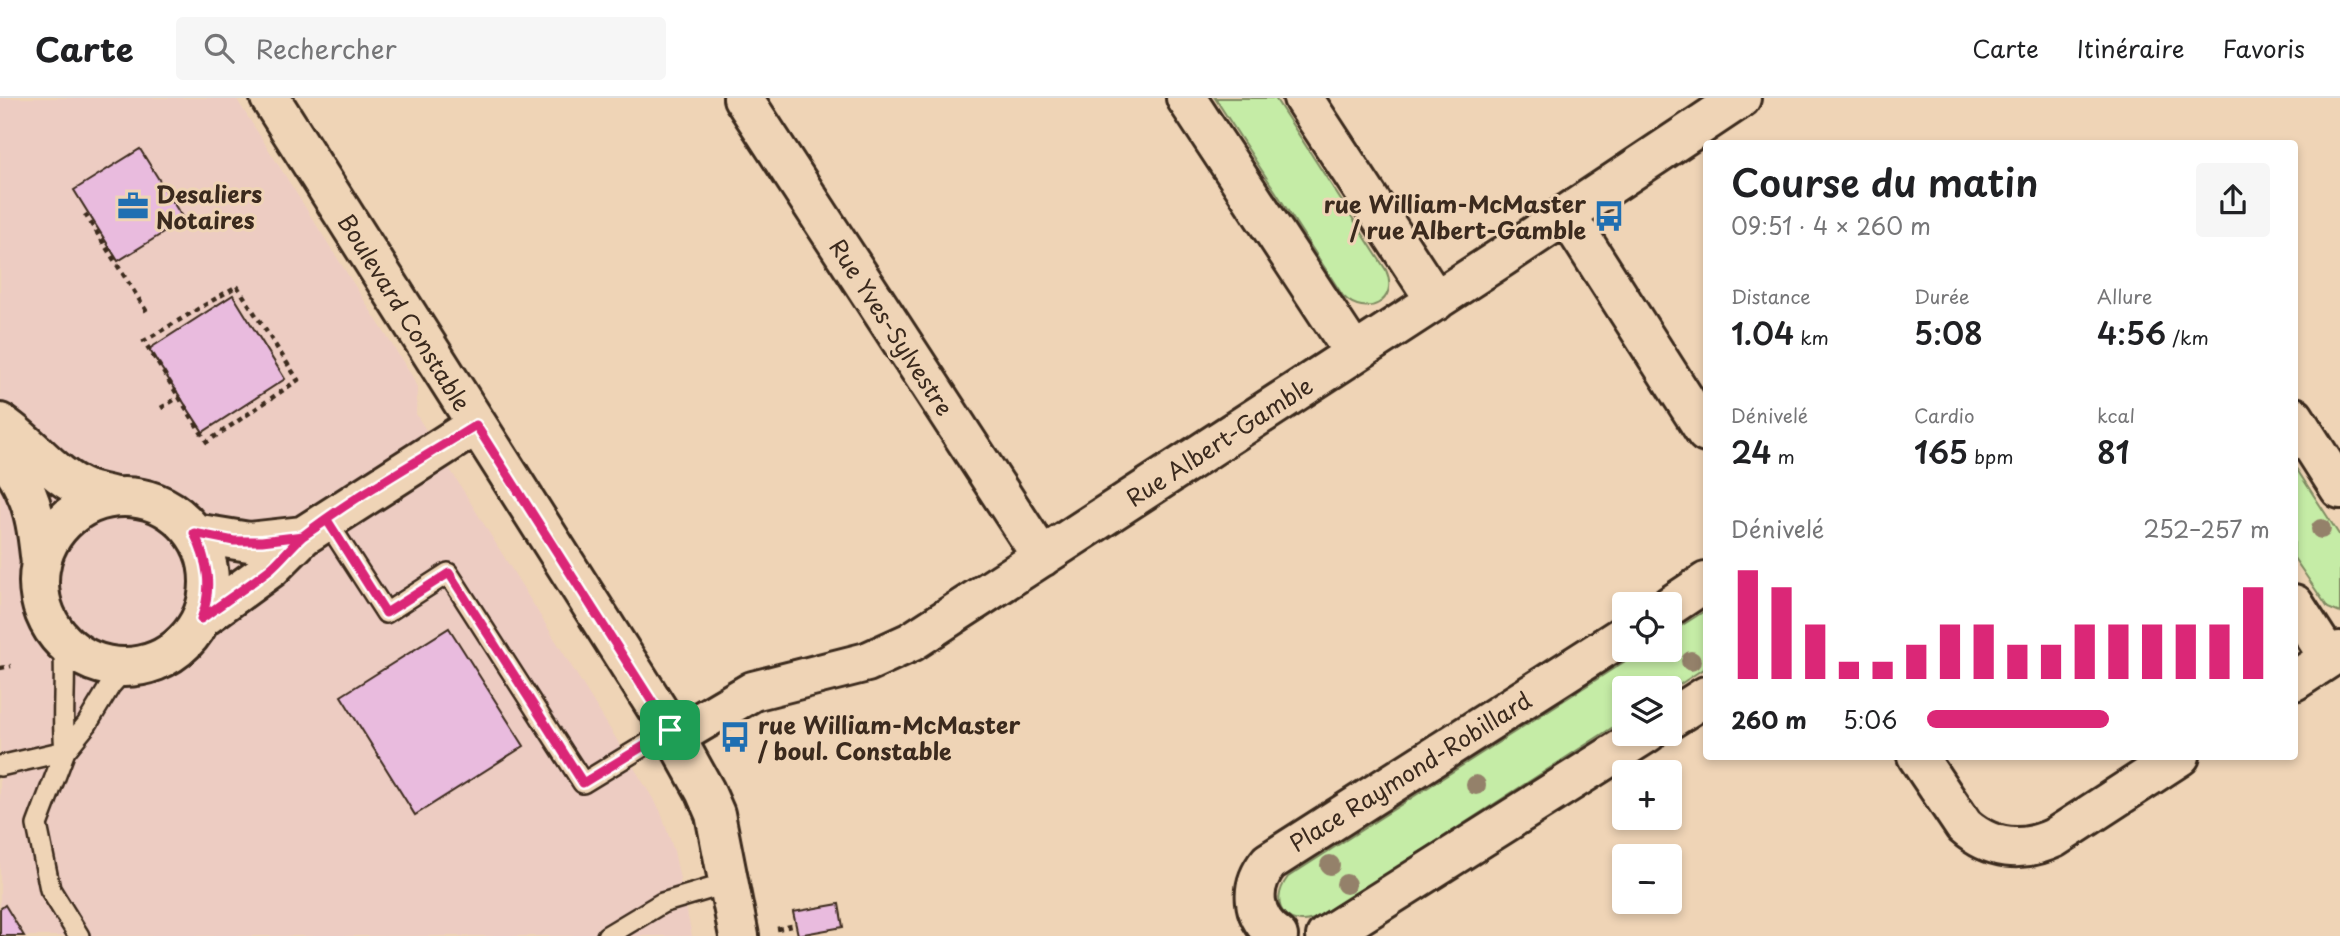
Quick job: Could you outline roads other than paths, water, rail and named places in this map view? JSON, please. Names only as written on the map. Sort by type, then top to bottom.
[{"type":"street","name":"Boulevard Constable","points":[[270,98],[672,734],[711,802],[729,883],[755,933]]},
{"type":"street","name":"Rue Yves-Sylvestre","points":[[743,98],[1042,557]]},
{"type":"street","points":[[1186,98],[1354,353]]},
{"type":"street","points":[[1303,98],[1436,301]]},
{"type":"street","name":"Rue Albert-Gamble","points":[[672,734],[753,691],[851,667],[897,650],[1436,301],[1741,98]]},
{"type":"street","points":[[1566,214],[1703,428]]},
{"type":"street","points":[[0,423],[20,436],[85,490],[137,497],[160,504],[179,516],[194,533],[206,557],[209,583],[201,619]]},
{"type":"street","points":[[2298,423],[2340,489]]},
{"type":"street","points":[[0,450],[23,485],[32,507],[41,564],[39,592],[47,618],[63,641],[82,656],[103,665],[127,667],[148,664],[166,656],[183,643],[201,619],[271,568],[315,528],[476,425]]},
{"type":"street","points":[[41,564],[50,539],[67,519],[89,504],[114,496]]},
{"type":"street","points":[[194,533],[249,542],[315,528]]},
{"type":"street","points":[[1682,598],[1703,584]]},
{"type":"street","points":[[2298,609],[2334,654],[2298,678]]},
{"type":"street","name":"Place Raymond-Robillard","points":[[1278,936],[1264,925],[1256,907],[1256,887],[1269,862],[1612,643]]},
{"type":"street","points":[[1682,711],[1703,697]]},
{"type":"street","points":[[1326,936],[1626,746]]},
{"type":"street","points":[[1920,760],[1957,816],[1973,834],[1995,845],[2019,848],[2031,847],[2054,838],[2174,760]]},
{"type":"lane","points":[[315,528],[386,613],[449,573],[583,783],[672,734]]},
{"type":"lane","points":[[63,641],[66,672],[63,728],[65,751]]},
{"type":"lane","points":[[79,936],[50,889],[37,825],[65,751],[87,724],[110,686],[127,667]]},
{"type":"lane","points":[[0,766],[65,751]]},
{"type":"lane","points":[[607,936],[662,903],[694,891],[729,883]]},
{"type":"place","name":"Desaliers Notaires","points":[[133,206]]},
{"type":"place","name":"rue William-McMaster / rue Albert-Gamble","points":[[1609,216]]},
{"type":"place","name":"rue William-McMaster / boul. Constable","points":[[735,737]]}]
